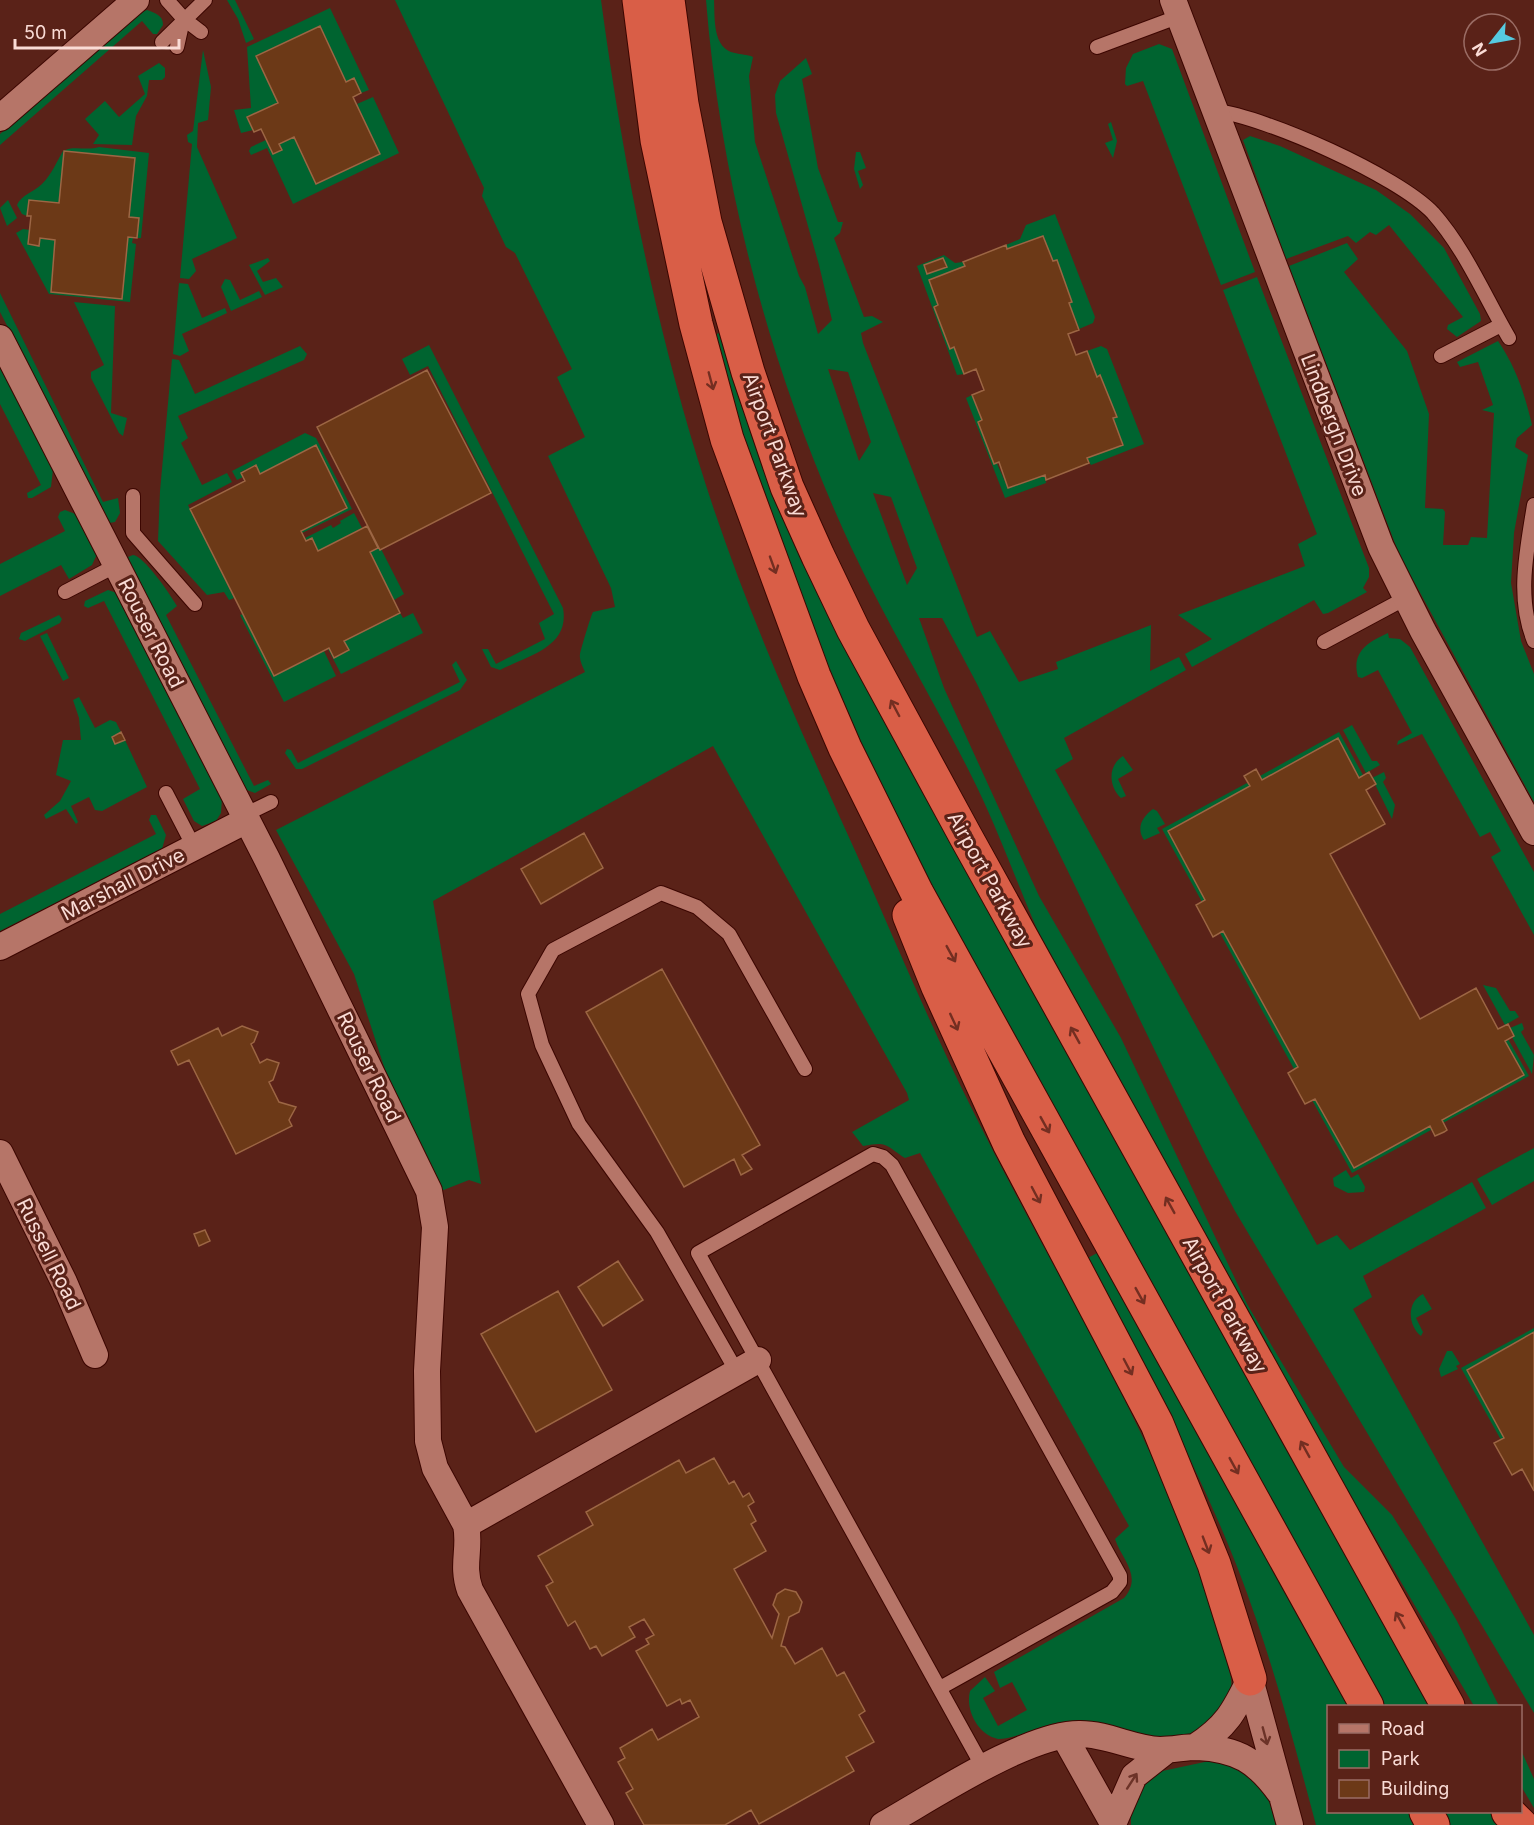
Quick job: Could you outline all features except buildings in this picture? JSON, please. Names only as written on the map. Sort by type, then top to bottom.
[{"type":"highway","points":[[616,0],[656,239],[696,324]]},
{"type":"highway","name":"Airport Parkway","points":[[639,0],[657,140],[696,324],[727,439],[814,676],[845,748],[917,893],[1367,1705]]},
{"type":"highway","name":"Airport Parkway","points":[[668,0],[682,104],[705,222],[748,372],[787,487],[853,629],[1447,1705]]},
{"type":"highway","points":[[690,0],[699,96],[748,372]]},
{"type":"highway","points":[[814,676],[938,987],[1004,1132],[1157,1424],[1214,1564],[1250,1679]]},
{"type":"highway","points":[[1508,1813],[1521,1825]]},
{"type":"street","points":[[0,118],[136,0]]},
{"type":"street","name":"Lindbergh Drive","points":[[1176,8],[1362,499],[1406,598],[1534,832]]},
{"type":"street","name":"Rouser Road","points":[[0,338],[246,817],[433,1203],[435,1227],[427,1371],[428,1441],[435,1468],[465,1525]]},
{"type":"street","name":"Marshall Drive","points":[[0,947],[194,847],[246,817]]},
{"type":"street","name":"Russell Road","points":[[0,1154],[64,1282],[95,1355]]},
{"type":"street","points":[[601,1825],[470,1590],[464,1569],[468,1534],[465,1525],[748,1366]]},
{"type":"street","points":[[1196,1747],[1218,1732],[1230,1719],[1250,1679]]},
{"type":"street","points":[[1250,1679],[1290,1825]]},
{"type":"street","points":[[883,1825],[1036,1743],[1080,1734],[1167,1750],[1196,1747],[1251,1760],[1280,1793]]},
{"type":"street","points":[[1064,1736],[1114,1825]]},
{"type":"street","points":[[1114,1825],[1134,1776],[1167,1750]]},
{"type":"lane","points":[[167,0],[184,19],[201,32]]},
{"type":"lane","points":[[162,42],[205,0]]},
{"type":"lane","points":[[1097,47],[1176,8]]},
{"type":"lane","points":[[177,47],[184,19]]},
{"type":"lane","points":[[1216,111],[1236,115],[1302,139],[1380,175],[1417,199],[1438,220],[1456,244],[1509,338]]},
{"type":"lane","points":[[1441,356],[1502,325]]},
{"type":"lane","points":[[133,496],[133,533],[195,604]]},
{"type":"lane","points":[[1534,505],[1523,585],[1526,613],[1534,641]]},
{"type":"lane","points":[[65,592],[112,556],[133,533]]},
{"type":"lane","points":[[1324,642],[1406,598]]},
{"type":"lane","points":[[166,793],[194,847]]},
{"type":"lane","points":[[246,817],[270,802]]},
{"type":"lane","points":[[805,1069],[729,934],[697,907],[661,893],[553,950],[528,994],[542,1045],[579,1124],[657,1232],[748,1366],[940,1688],[984,1769]]},
{"type":"lane","points":[[748,1366],[698,1253],[869,1156],[873,1154],[883,1157],[892,1165],[1120,1576],[1120,1582],[1112,1592],[940,1688]]},
{"type":"green space","points":[[227,0],[235,0],[254,39],[246,43],[238,19]]},
{"type":"green space","points":[[395,0],[601,0],[640,232],[681,404],[714,511],[751,611],[792,709],[942,1048],[1118,1388],[1153,1458],[1183,1529],[1210,1602],[1231,1678],[1230,1698],[1226,1708],[1213,1721],[1195,1732],[1177,1737],[1160,1737],[1092,1722],[1073,1721],[1052,1724],[998,1739],[984,1732],[971,1713],[970,1691],[985,1677],[995,1691],[983,1698],[998,1726],[1027,1710],[1012,1682],[1000,1688],[994,1672],[1124,1598],[1132,1582],[1131,1575],[1115,1539],[1129,1526],[920,1153],[905,1158],[886,1145],[863,1146],[852,1132],[909,1100],[907,1093],[713,746],[433,901],[481,1184],[469,1180],[441,1191],[389,1082],[354,974],[276,830],[585,672],[580,654],[593,612],[615,607],[611,588],[548,456],[585,437],[557,377],[572,369],[515,253],[506,247],[482,196],[484,188]]},
{"type":"green space","points":[[706,0],[714,0],[716,31],[722,45],[737,54],[753,57],[749,76],[755,142],[799,276],[805,287],[818,334],[832,320],[819,265],[776,113],[775,95],[780,81],[806,58],[812,74],[802,79],[818,168],[838,222],[843,222],[840,233],[834,238],[864,317],[872,316],[883,322],[861,333],[863,343],[977,637],[990,631],[1019,682],[1058,669],[1056,662],[1151,625],[1150,671],[1179,657],[1186,670],[1064,738],[1073,759],[1055,770],[1317,1245],[1337,1235],[1350,1250],[1472,1182],[1486,1208],[1363,1276],[1372,1297],[1353,1309],[1534,1635],[1534,1713],[1235,1211],[1207,1158],[977,684],[942,618],[919,618],[944,688],[1039,896],[1121,1038],[1247,1304],[1344,1467],[1392,1515],[1427,1570],[1457,1621],[1499,1705],[1473,1705],[1283,1379],[1070,999],[982,798],[879,604],[823,482],[797,416],[754,280],[724,141],[713,70]],"holes":[[[828,369],[848,372],[871,442],[859,461]],[[873,493],[891,497],[917,568],[907,585]]]},
{"type":"green space","points":[[330,8],[369,90],[361,93],[354,78],[346,82],[320,26],[278,103],[247,117],[253,130],[241,133],[234,110],[251,108],[247,47]]},
{"type":"green space","points":[[147,10],[162,19],[163,25],[157,34],[153,34],[142,21],[0,145],[0,134],[140,13]]},
{"type":"green space","points":[[1159,44],[1172,49],[1255,272],[1221,285],[1143,81],[1127,86],[1125,84],[1126,68],[1133,54]]},
{"type":"green space","points":[[203,50],[211,87],[208,120],[198,123],[197,147],[237,238],[192,259],[196,271],[189,279],[180,278],[192,144],[188,142],[187,135],[193,131]]},
{"type":"green space","points":[[159,63],[165,68],[165,77],[162,80],[149,80],[147,96],[136,116],[132,145],[93,144],[99,135],[85,119],[105,101],[119,117],[145,94],[138,76]]},
{"type":"green space","points":[[373,97],[399,153],[293,204],[267,148],[251,155],[249,151],[251,147],[266,140],[273,154],[282,150],[279,144],[294,137],[317,184],[380,154],[357,104]]},
{"type":"green space","points":[[1111,122],[1117,141],[1113,158],[1105,143],[1113,140],[1108,124]]},
{"type":"green space","points":[[1250,136],[1280,146],[1376,190],[1410,214],[1444,248],[1480,314],[1481,321],[1457,337],[1447,329],[1448,325],[1463,317],[1389,225],[1376,235],[1370,232],[1356,243],[1348,236],[1286,259],[1243,140]]},
{"type":"green space","points":[[99,147],[149,153],[141,238],[137,238],[139,218],[129,217],[135,158],[64,151],[59,203],[29,200],[27,216],[22,214],[17,205],[45,180],[63,151],[71,148]]},
{"type":"green space","points":[[856,152],[860,152],[866,168],[858,171],[863,185],[860,189],[854,169]]},
{"type":"green space","points":[[8,200],[17,218],[7,226],[0,208]]},
{"type":"green space","points":[[1055,214],[1095,317],[1093,323],[1079,329],[1057,261],[1053,261],[1043,236],[1007,249],[1006,245],[1020,239],[1026,225]]},
{"type":"green space","points":[[23,229],[30,230],[28,245],[39,246],[40,238],[55,240],[51,292],[122,299],[128,237],[133,238],[132,243],[136,244],[130,302],[49,294],[16,233]]},
{"type":"green space","points":[[1347,243],[1358,259],[1344,272],[1407,351],[1429,414],[1425,508],[1443,509],[1445,512],[1443,545],[1468,545],[1471,537],[1487,538],[1494,413],[1482,410],[1493,405],[1478,362],[1460,367],[1457,362],[1498,341],[1515,371],[1523,392],[1532,425],[1517,438],[1515,447],[1528,455],[1514,533],[1511,583],[1521,641],[1534,674],[1534,802],[1399,554],[1289,266]]},
{"type":"green space","points":[[944,255],[955,263],[963,262],[965,266],[929,280],[938,305],[934,307],[951,348],[954,347],[964,374],[957,375],[917,266]]},
{"type":"green space","points":[[268,258],[270,261],[257,271],[263,282],[276,278],[283,287],[265,295],[249,265]]},
{"type":"green space","points":[[1257,277],[1369,568],[1369,577],[1363,588],[1367,592],[1323,614],[1314,600],[1192,667],[1185,654],[1212,639],[1178,615],[1305,566],[1298,544],[1317,534],[1223,290]]},
{"type":"green space","points":[[225,279],[230,280],[240,300],[259,291],[262,297],[231,311],[221,287]]},
{"type":"green space","points":[[179,283],[188,284],[202,318],[225,308],[227,313],[182,334],[189,351],[180,356],[173,354]]},
{"type":"green space","points":[[0,293],[103,502],[118,498],[120,513],[115,522],[109,523],[0,312]]},
{"type":"green space","points":[[74,302],[115,306],[111,413],[127,418],[123,436],[119,433],[91,378],[91,372],[104,365]]},
{"type":"green space","points":[[719,333],[734,379],[1431,1705],[1383,1705],[922,874],[845,713],[748,453],[715,335]]},
{"type":"green space","points":[[429,345],[563,608],[560,632],[554,641],[535,654],[500,670],[491,667],[482,649],[488,649],[496,664],[545,639],[539,623],[554,614],[428,366],[410,375],[402,359]]},
{"type":"green space","points":[[300,346],[307,354],[304,360],[178,416],[188,438],[181,443],[202,485],[227,473],[232,482],[188,505],[234,598],[229,600],[224,592],[207,595],[158,541],[160,491],[172,359],[179,360],[195,394]]},
{"type":"green space","points":[[1101,346],[1107,349],[1144,444],[1091,465],[1087,458],[1123,444],[1113,418],[1116,417],[1100,376],[1097,377],[1087,351]]},
{"type":"green space","points":[[0,365],[53,469],[51,487],[32,498],[28,498],[27,493],[41,485],[0,404]]},
{"type":"green space","points":[[972,395],[982,420],[978,422],[1008,488],[1045,475],[1046,483],[1005,498],[966,398]]},
{"type":"green space","points":[[305,433],[316,438],[352,509],[302,533],[301,531],[347,508],[316,446],[260,474],[255,465],[241,472],[243,477],[237,480],[232,471]]},
{"type":"green space","points":[[65,510],[78,515],[97,554],[92,565],[69,579],[61,565],[0,596],[0,564],[65,531],[58,517],[60,512]]},
{"type":"green space","points":[[354,513],[362,528],[318,551],[305,538],[331,525],[333,528]]},
{"type":"green space","points":[[380,547],[404,594],[394,600],[370,552]]},
{"type":"green space","points":[[133,555],[150,568],[177,606],[166,615],[254,786],[268,780],[271,784],[255,793],[244,789],[130,563],[128,557]]},
{"type":"green space","points":[[108,590],[117,593],[222,798],[221,813],[216,821],[202,826],[194,821],[183,799],[200,789],[104,601],[88,608],[84,606],[85,601]]},
{"type":"green space","points":[[400,613],[403,618],[413,613],[423,633],[341,674],[328,649]]},
{"type":"green space","points":[[243,614],[274,676],[324,651],[336,676],[284,702],[240,615]]},
{"type":"green space","points":[[59,615],[62,619],[60,623],[25,641],[19,639],[21,633]]},
{"type":"green space","points":[[47,633],[69,678],[63,681],[40,636]]},
{"type":"green space","points":[[1388,633],[1389,638],[1400,639],[1410,647],[1534,872],[1534,935],[1491,857],[1501,851],[1490,832],[1480,837],[1422,734],[1397,745],[1398,741],[1412,733],[1378,670],[1362,678],[1358,677],[1356,668],[1359,654],[1368,644]]},
{"type":"green space","points":[[456,661],[467,680],[460,690],[302,769],[296,769],[285,753],[287,749],[291,750],[298,763],[460,682],[452,665]]},
{"type":"green space","points":[[79,697],[95,728],[110,720],[116,722],[121,732],[112,737],[115,744],[125,740],[147,787],[102,811],[95,810],[89,797],[71,806],[78,822],[76,824],[66,809],[46,819],[44,815],[60,801],[71,781],[56,775],[63,740],[81,740],[79,718],[73,700]]},
{"type":"green space","points":[[1352,725],[1372,761],[1377,761],[1380,765],[1366,773],[1343,730]]},
{"type":"green space","points":[[1339,732],[1363,775],[1359,777],[1337,738],[1262,780],[1260,776]]},
{"type":"green space","points":[[1123,756],[1133,770],[1118,779],[1126,796],[1121,798],[1112,783],[1112,771],[1114,765]]},
{"type":"green space","points":[[1384,772],[1386,778],[1383,782],[1395,805],[1392,819],[1372,778]]},
{"type":"green space","points":[[1247,783],[1250,786],[1168,831],[1205,900],[1202,902],[1162,829]]},
{"type":"green space","points":[[1153,809],[1157,811],[1165,824],[1157,828],[1160,833],[1144,840],[1140,831],[1141,823]]},
{"type":"green space","points":[[151,815],[156,815],[166,835],[162,849],[0,931],[0,914],[156,834],[149,820]]},
{"type":"green space","points":[[1223,931],[1298,1067],[1294,1069],[1220,933]]},
{"type":"green space","points":[[1483,985],[1496,988],[1510,1011],[1515,1011],[1519,1017],[1505,1025]]},
{"type":"green space","points":[[1522,1023],[1524,1029],[1521,1032],[1534,1055],[1532,1074],[1512,1037],[1514,1036],[1510,1028]]},
{"type":"green space","points":[[1508,1039],[1529,1076],[1443,1123],[1442,1120]]},
{"type":"green space","points":[[1315,1099],[1354,1168],[1430,1126],[1431,1130],[1352,1173],[1312,1100]]},
{"type":"green space","points":[[1534,1148],[1534,1181],[1492,1205],[1477,1179]]},
{"type":"green space","points":[[1346,1170],[1351,1178],[1358,1174],[1365,1187],[1364,1192],[1348,1193],[1334,1186],[1333,1178]]},
{"type":"green space","points":[[1097,1253],[1128,1301],[1353,1705],[1327,1705],[1327,1813],[1413,1813],[1419,1825],[1316,1825],[1271,1664],[1250,1600],[1222,1529],[1186,1450],[1086,1259]]},
{"type":"green space","points":[[1423,1294],[1432,1309],[1416,1318],[1423,1332],[1421,1336],[1413,1326],[1411,1308]]},
{"type":"green space","points":[[1534,1328],[1534,1332],[1467,1370],[1504,1438],[1501,1440],[1461,1368]]},
{"type":"green space","points":[[1447,1351],[1452,1351],[1460,1364],[1456,1366],[1458,1369],[1441,1377],[1439,1369]]},
{"type":"green space","points":[[1522,1752],[1534,1779],[1534,1808],[1522,1788]]},
{"type":"green space","points":[[1214,1760],[1232,1761],[1266,1790],[1276,1825],[1131,1825],[1131,1808],[1143,1781],[1153,1773]]},
{"type":"green space","points":[[1443,1813],[1491,1813],[1497,1825],[1449,1825]]}]
